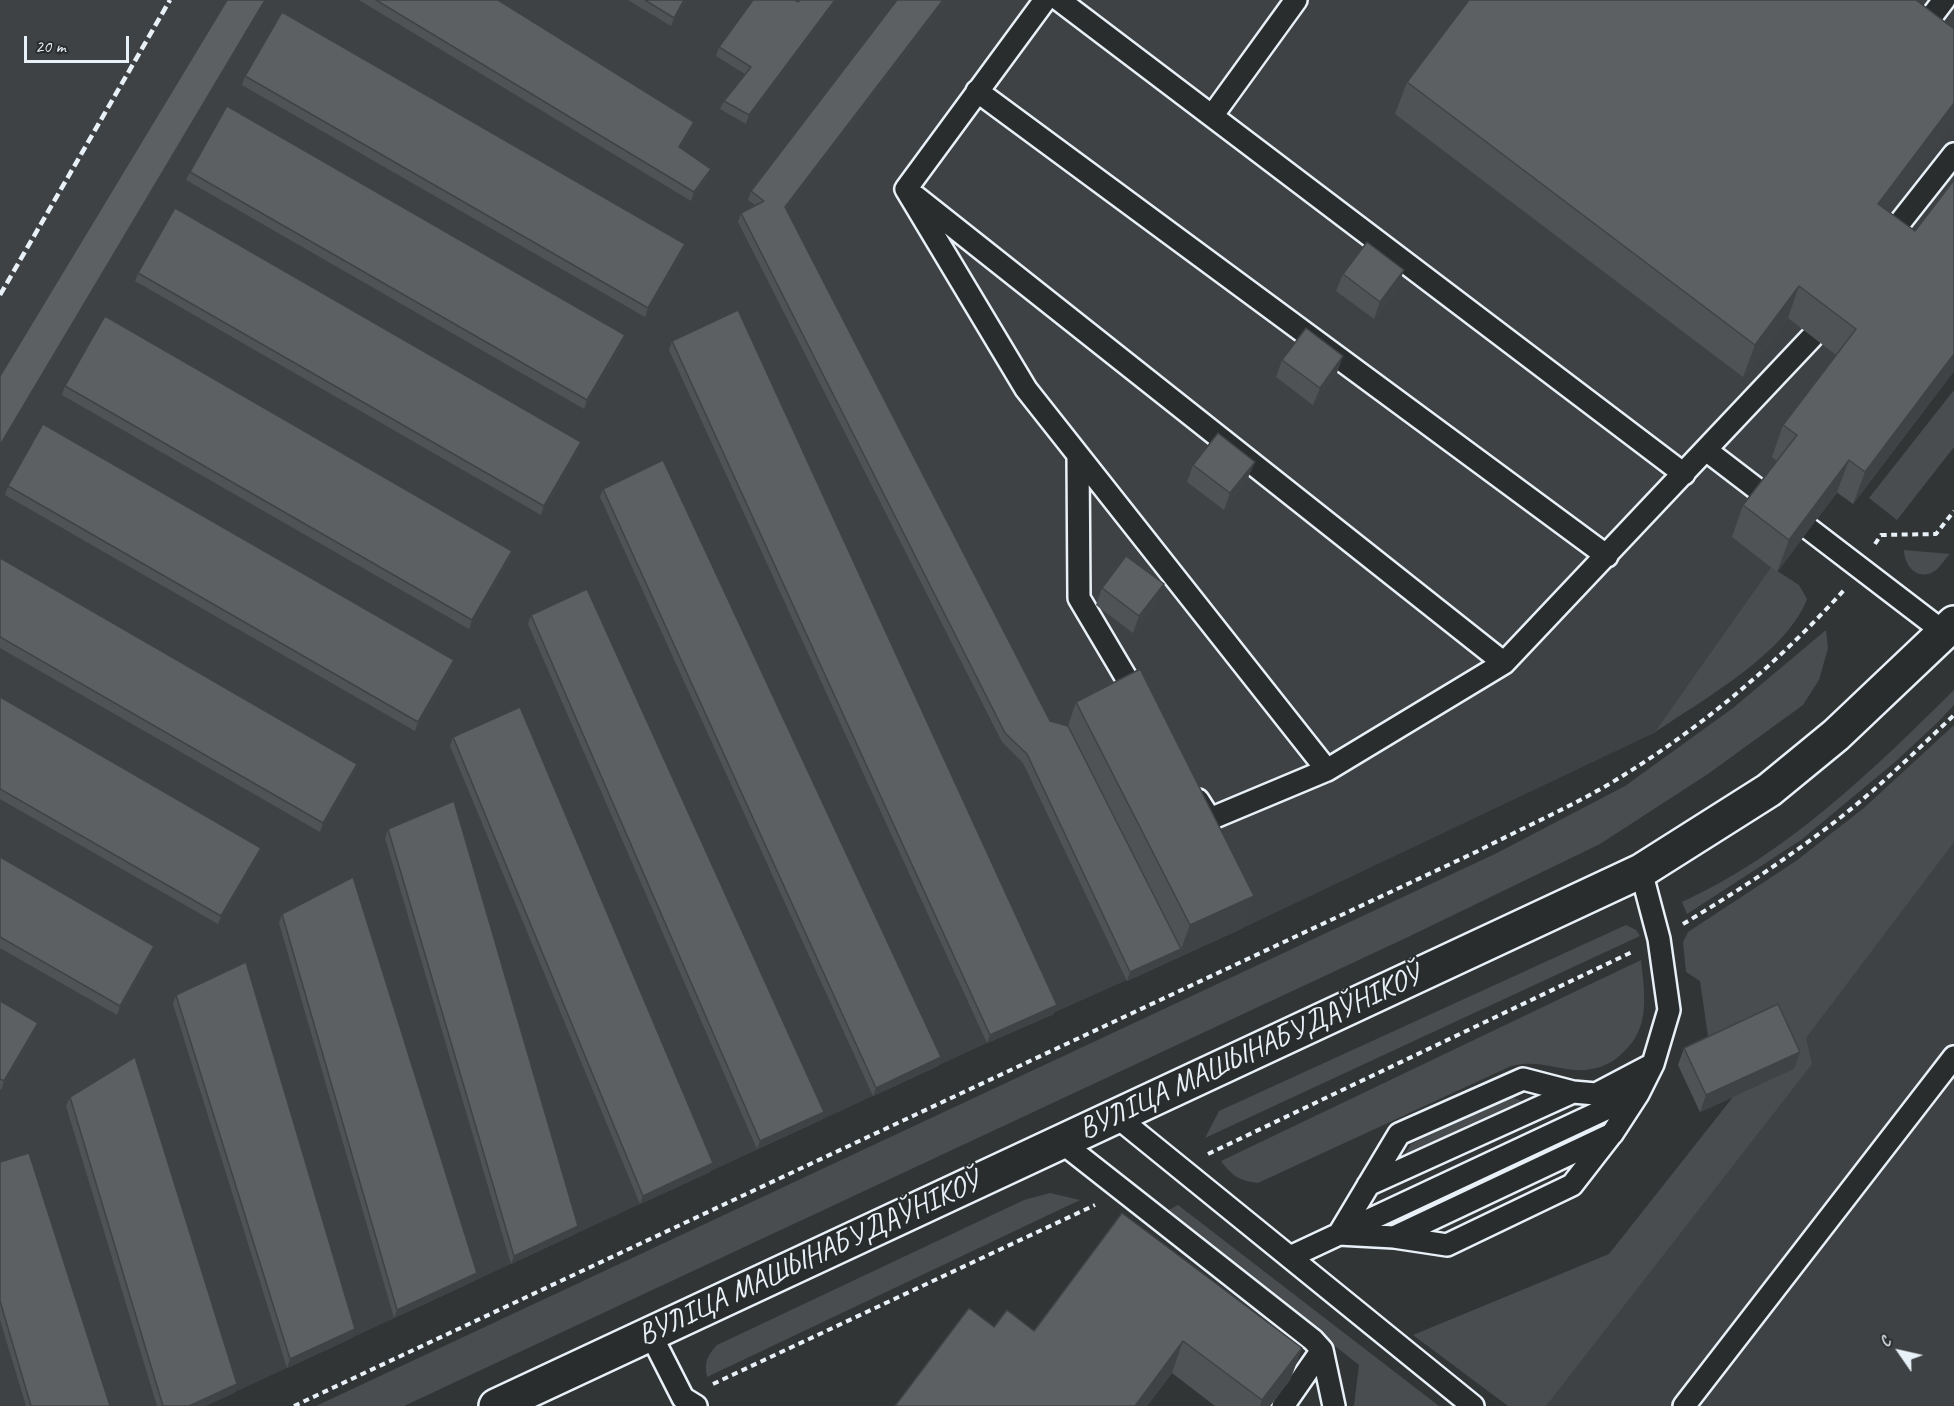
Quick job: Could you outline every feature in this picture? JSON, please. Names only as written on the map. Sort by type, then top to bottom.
[{"type":"main road","name":"ВУЛІЦА МАШЫНАБУДАЎНІКОЎ","points":[[496,1406],[1641,871],[1769,790],[1836,735],[1949,628]]},
{"type":"lane","points":[[906,189],[1045,0]]},
{"type":"lane","points":[[1059,0],[1684,474]]},
{"type":"lane","points":[[1212,116],[1296,0]]},
{"type":"lane","points":[[1883,0],[1922,29],[1944,0]]},
{"type":"lane","points":[[977,91],[1607,556]]},
{"type":"lane","points":[[1881,247],[1954,154]]},
{"type":"lane","points":[[906,189],[1026,389],[1327,770]]},
{"type":"lane","points":[[906,189],[1504,663]]},
{"type":"lane","points":[[1186,779],[1210,819],[1327,770],[1504,663],[1812,337]]},
{"type":"lane","points":[[1706,450],[1859,568],[1949,628]]},
{"type":"lane","points":[[1078,455],[1079,598],[1150,719]]},
{"type":"lane","points":[[1339,1234],[1394,1237],[1447,1245],[1572,1185],[1612,1134],[1638,1094],[1653,1064],[1669,1010],[1659,939],[1641,871]]},
{"type":"lane","points":[[1684,1406],[1954,1057]]},
{"type":"lane","points":[[1339,1234],[1399,1134],[1523,1078],[1573,1092],[1596,1094],[1653,1064]]},
{"type":"lane","points":[[1368,1185],[1573,1092]]},
{"type":"lane","points":[[1290,1257],[1638,1094]]},
{"type":"lane","points":[[1116,1116],[1473,1406]]},
{"type":"lane","points":[[1394,1237],[1612,1134]]},
{"type":"lane","points":[[1060,1141],[1313,1340],[1322,1350],[1334,1406]]},
{"type":"lane","points":[[650,1333],[689,1402]]},
{"type":"lane","points":[[1283,1406],[1322,1350]]},
{"type":"path","points":[[294,1406],[1478,850],[1624,776],[1702,720],[1773,664],[1839,595],[1881,535],[1936,534],[1954,511]]},
{"type":"path","points":[[1179,1168],[1659,939],[1753,882],[1822,832],[1908,759],[1954,715]]},
{"type":"path","points":[[689,1402],[1122,1192]]},
{"type":"shaded area","points":[[0,0],[1954,0],[1954,371],[1853,504],[1837,493],[1777,572],[1771,567],[1654,733],[1243,928],[1002,1036],[205,1406],[0,1406]]},
{"type":"shaded area","points":[[1954,390],[1954,447],[1897,520],[1869,498]]},
{"type":"shaded area","points":[[1904,550],[1950,554],[1935,571],[1921,574],[1912,570],[1906,561]]},
{"type":"shaded area","points":[[1771,567],[1799,585],[1807,599],[1796,619],[1762,657],[1741,674],[1654,733]]},
{"type":"shaded area","points":[[1826,630],[1828,648],[1819,680],[1803,705],[1708,774],[1600,844],[1408,937],[404,1406],[316,1406],[1497,853],[1625,786],[1733,708]]},
{"type":"shaded area","points":[[1954,690],[1954,705],[1895,762],[1801,840],[1687,914],[1682,902],[1721,882],[1793,835],[1860,780]]},
{"type":"shaded area","points":[[1954,725],[1954,842],[1806,1038],[1812,1064],[1546,1406],[1508,1406],[1413,1335],[1609,1254],[1733,1097],[1710,1050],[1700,981],[1686,972],[1683,942],[1688,932],[1796,861],[1865,807]]},
{"type":"shaded area","points":[[1954,788],[1954,1406],[1530,1406],[1733,1097],[1700,1112],[1678,1065],[1772,1021]]},
{"type":"shaded area","points":[[1626,925],[1636,930],[1640,936],[1205,1138],[1219,1111]]},
{"type":"shaded area","points":[[1641,960],[1644,1001],[1641,1025],[1629,1047],[1618,1057],[1598,1068],[1581,1070],[1536,1064],[1511,1066],[1258,1183],[1237,1177],[1221,1161]]},
{"type":"shaded area","points":[[1511,1097],[1525,1102],[1403,1158],[1411,1144]]},
{"type":"shaded area","points":[[1050,1193],[1080,1200],[707,1377],[707,1360],[717,1345],[1024,1200]]},
{"type":"shaded area","points":[[1178,1205],[1439,1406],[1354,1406],[1359,1365],[1165,1212]]},
{"type":"building","points":[[227,0],[265,0],[0,445],[0,376]]},
{"type":"building","points":[[376,0],[498,0],[694,122],[679,147],[711,169],[694,192]]},
{"type":"building","points":[[645,0],[684,0],[674,18]]},
{"type":"building","points":[[753,0],[795,0],[798,2],[800,0],[835,0],[749,115],[724,101],[751,67],[719,47]]},
{"type":"building","points":[[897,0],[943,0],[785,207],[1050,721],[1068,726],[1181,949],[1130,972],[1027,754],[1005,733],[741,213],[764,201],[751,191]]},
{"type":"building","points":[[1469,0],[1916,0],[1954,29],[1954,103],[1878,204],[1915,231],[1954,180],[1954,354],[1865,472],[1849,460],[1789,540],[1743,505],[1797,435],[1783,425],[1856,329],[1799,286],[1755,345],[1407,82]]},
{"type":"building","points":[[282,12],[685,244],[648,308],[245,76]]},
{"type":"building","points":[[227,106],[625,335],[587,400],[190,172]]},
{"type":"building","points":[[175,208],[581,442],[544,506],[138,273]]},
{"type":"building","points":[[1367,242],[1404,270],[1380,302],[1343,274]]},
{"type":"building","points":[[738,310],[1057,1005],[990,1035],[672,341]]},
{"type":"building","points":[[105,316],[512,551],[472,620],[65,386]]},
{"type":"building","points":[[1306,328],[1343,356],[1320,388],[1282,360]]},
{"type":"building","points":[[43,424],[454,660],[418,722],[8,486]]},
{"type":"building","points":[[1218,433],[1255,462],[1230,493],[1193,465]]},
{"type":"building","points":[[663,460],[941,1057],[876,1088],[603,489]]},
{"type":"building","points":[[1126,556],[1164,584],[1139,616],[1102,588]]},
{"type":"building","points":[[0,558],[357,764],[323,823],[0,637]]},
{"type":"building","points":[[587,589],[824,1112],[760,1141],[531,615]]},
{"type":"building","points":[[1140,669],[1254,896],[1190,925],[1076,702]]},
{"type":"building","points":[[0,697],[261,848],[221,916],[0,789]]},
{"type":"building","points":[[520,707],[713,1163],[643,1196],[453,737]]},
{"type":"building","points":[[454,801],[578,1226],[514,1256],[388,829]]},
{"type":"building","points":[[0,857],[154,946],[120,1006],[0,937]]},
{"type":"building","points":[[353,877],[477,1273],[397,1310],[282,914]]},
{"type":"building","points":[[246,962],[355,1329],[290,1359],[176,995]]},
{"type":"building","points":[[0,1001],[38,1023],[4,1081],[0,1079]]},
{"type":"building","points":[[1778,1004],[1800,1052],[1706,1095],[1684,1048]]},
{"type":"building","points":[[135,1057],[237,1384],[189,1406],[163,1406],[70,1097]]},
{"type":"building","points":[[29,1153],[110,1406],[31,1406],[0,1301],[0,1162]]},
{"type":"building","points":[[1122,1213],[1302,1348],[1262,1400],[1183,1341],[1135,1406],[895,1406],[969,1308],[994,1327],[1007,1310],[1034,1331]]},
{"type":"railway","points":[[0,295],[170,0]]}]
